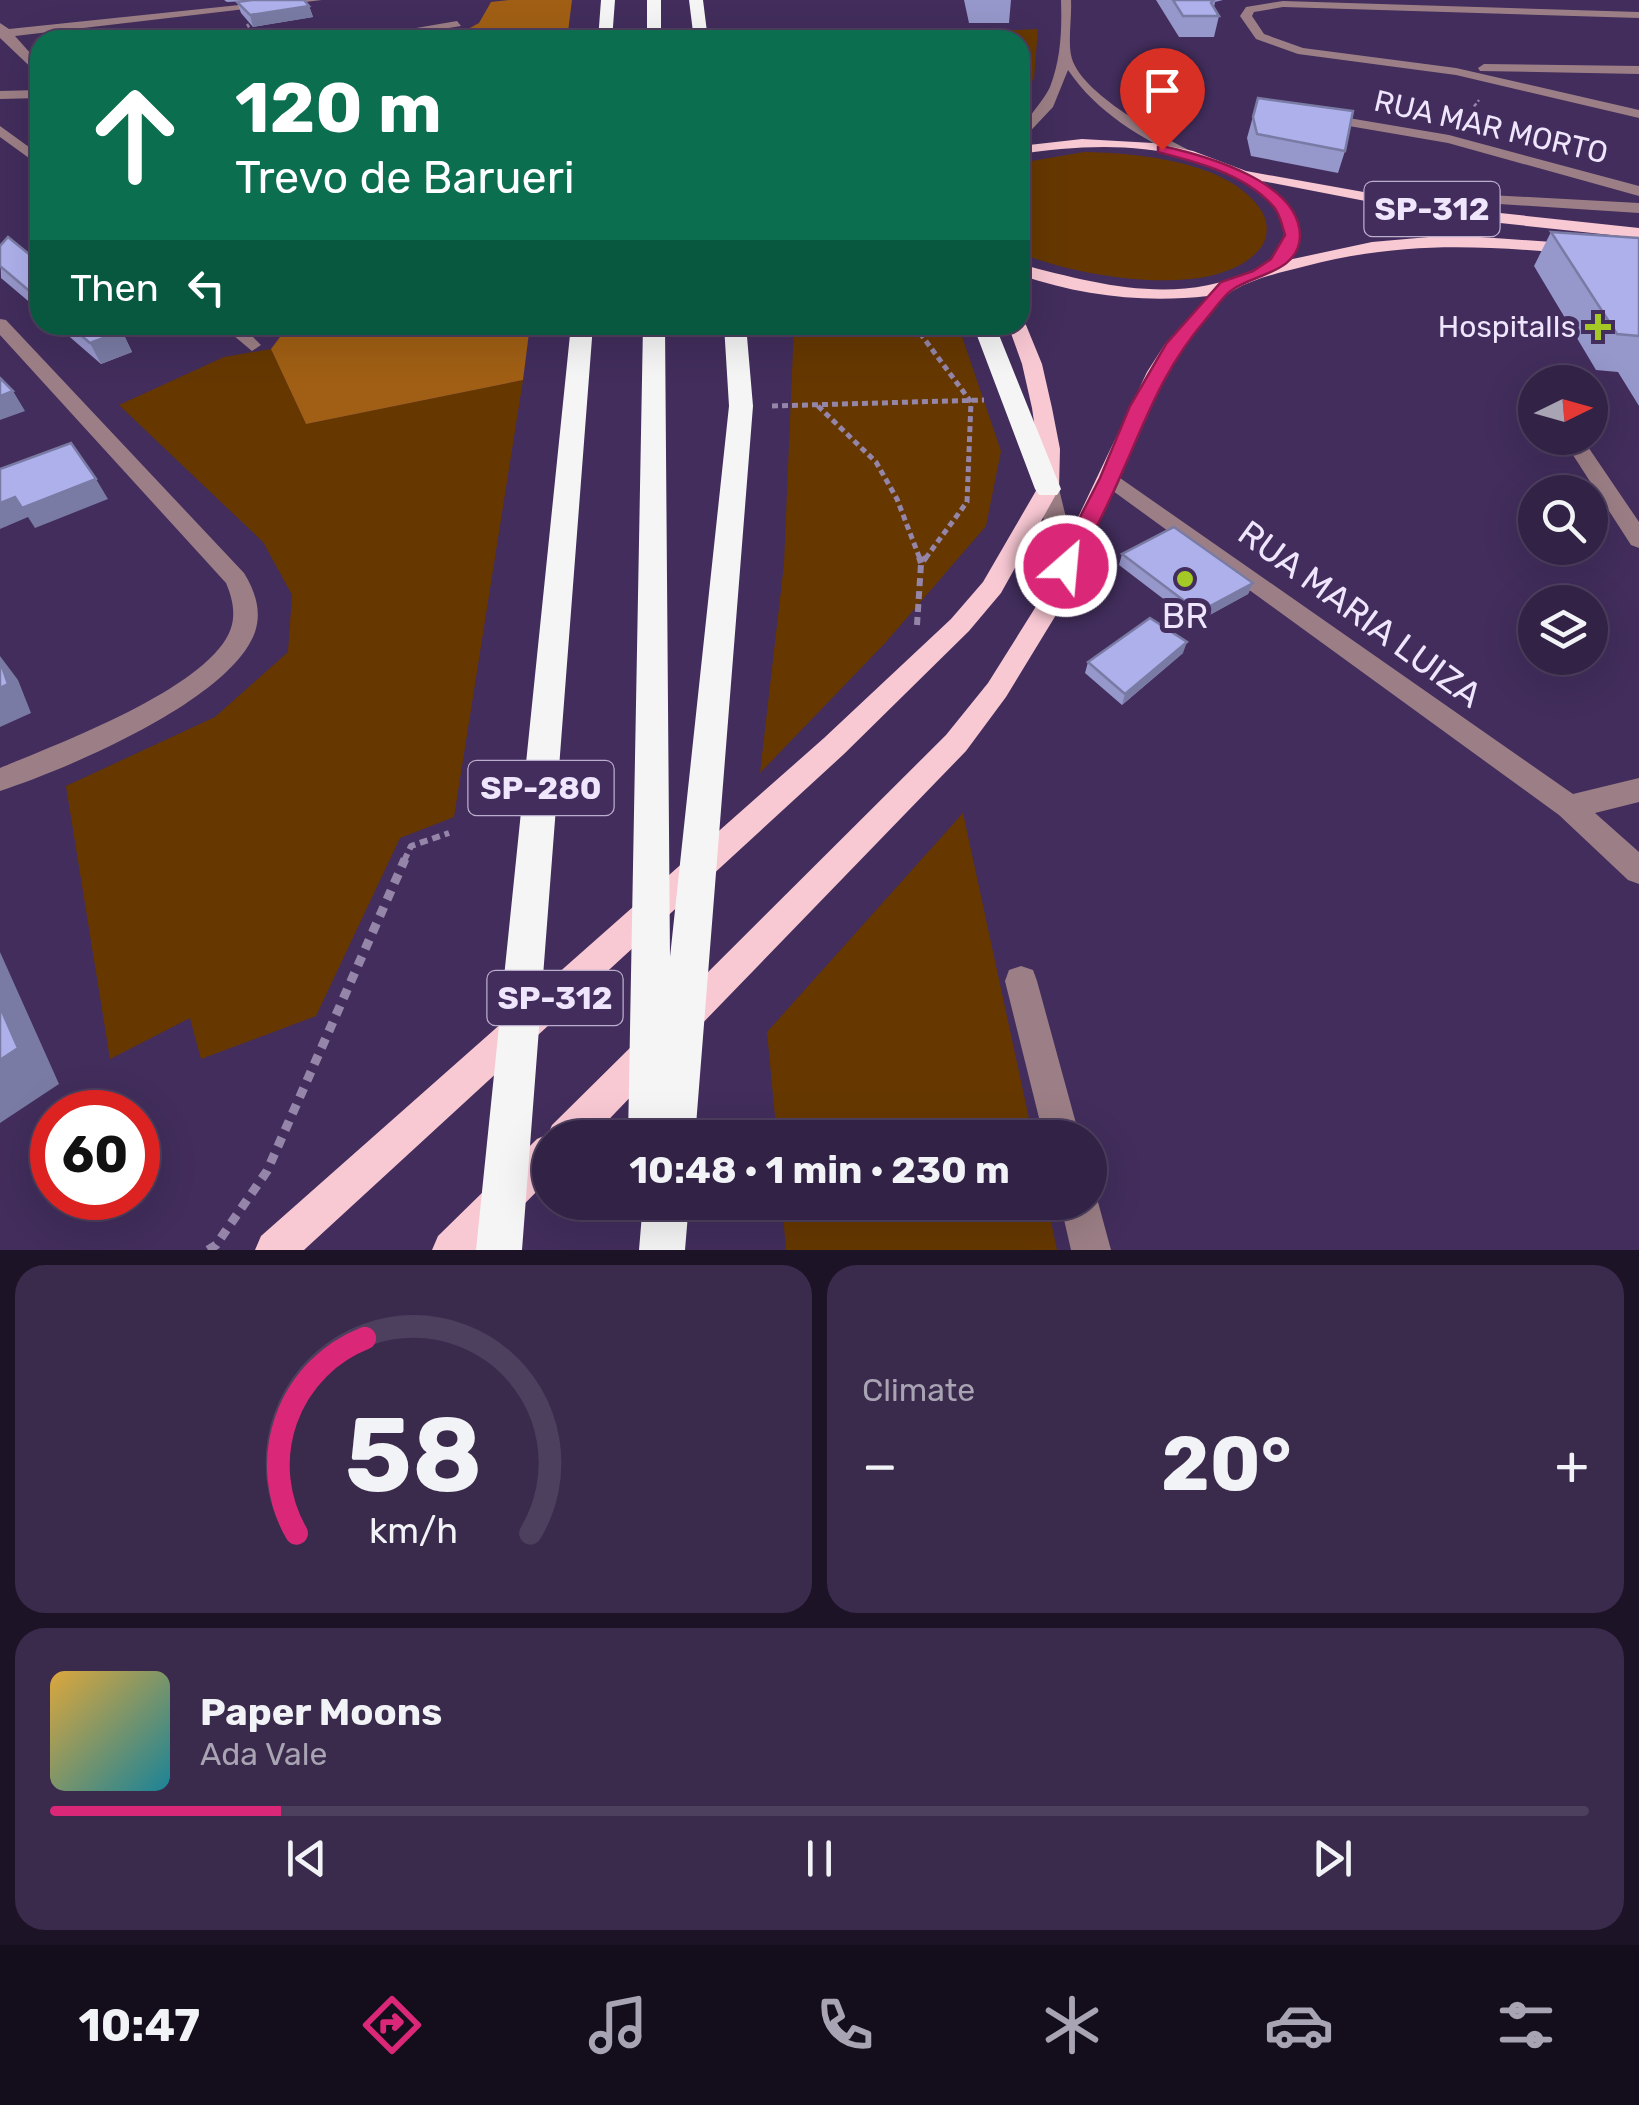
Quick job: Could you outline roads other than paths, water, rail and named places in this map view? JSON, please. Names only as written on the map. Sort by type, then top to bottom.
[{"type":"highway","points":[[606,30],[608,0]]},
{"type":"highway","points":[[654,0],[654,30]]},
{"type":"highway","points":[[696,0],[700,30]]},
{"type":"highway","name":"SP-280","points":[[499,1250],[581,335]]},
{"type":"highway","name":"SP-280","points":[[650,1120],[654,335]]},
{"type":"highway","points":[[674,1120],[741,406],[736,335]]},
{"type":"highway","points":[[988,335],[1048,489]]},
{"type":"highway","points":[[650,1220],[650,1250]]},
{"type":"highway","points":[[662,1250],[664,1220]]},
{"type":"main road","name":"SP-312","points":[[1030,149],[1100,143],[1192,156],[1227,168],[1453,213],[1639,233]]},
{"type":"main road","points":[[1227,168],[1268,192],[1290,220],[1293,235],[1288,249],[1259,274]]},
{"type":"main road","name":"SP-312","points":[[583,1120],[849,854],[956,743],[998,690],[1047,610],[1156,372],[1227,286],[1343,250],[1419,240],[1501,241],[1636,253]]},
{"type":"main road","points":[[1030,272],[1074,286],[1114,292],[1193,292],[1227,286]]},
{"type":"main road","points":[[1020,335],[1032,364],[1042,408],[1049,450],[1048,489]]},
{"type":"main road","name":"SP-312","points":[[275,1250],[834,746],[960,625],[992,588],[1048,489]]},
{"type":"main road","points":[[452,1250],[532,1170]]},
{"type":"street","points":[[232,10],[265,0]]},
{"type":"street","points":[[2,31],[317,0]]},
{"type":"street","points":[[1030,125],[1053,96],[1067,58],[1066,0]]},
{"type":"street","points":[[1492,9],[1592,0]]},
{"type":"street","points":[[1639,15],[1283,4],[1250,9],[1246,16],[1247,25],[1258,36],[1284,46],[1494,80],[1639,114]]},
{"type":"street","points":[[432,30],[458,24]]},
{"type":"street","points":[[2,31],[30,61]]},
{"type":"street","points":[[1067,58],[1082,83],[1114,114],[1192,156]]},
{"type":"street","points":[[1430,68],[1639,70]]},
{"type":"street","points":[[0,95],[30,96]]},
{"type":"street","points":[[0,109],[30,98]]},
{"type":"street","name":"RUA MAR MORTO","points":[[1307,115],[1449,139],[1639,191]]},
{"type":"street","points":[[0,130],[30,154]]},
{"type":"street","points":[[1489,200],[1639,208]]},
{"type":"street","points":[[0,324],[236,579],[246,600],[245,625],[239,641],[220,663],[189,687],[118,728],[0,780]]},
{"type":"street","points":[[242,335],[252,344]]},
{"type":"street","points":[[1583,455],[1639,540]]},
{"type":"street","name":"RUA MARIA LUIZA","points":[[1110,478],[1569,808],[1639,872]]},
{"type":"street","points":[[1048,489],[1066,566]]},
{"type":"street","points":[[1569,808],[1639,790]]},
{"type":"street","points":[[1022,982],[1057,1120]]},
{"type":"street","points":[[1084,1220],[1091,1250]]},
{"type":"place","name":"HospitalIs","points":[[1598,327]]},
{"type":"place","name":"BR","points":[[1185,579]]}]
